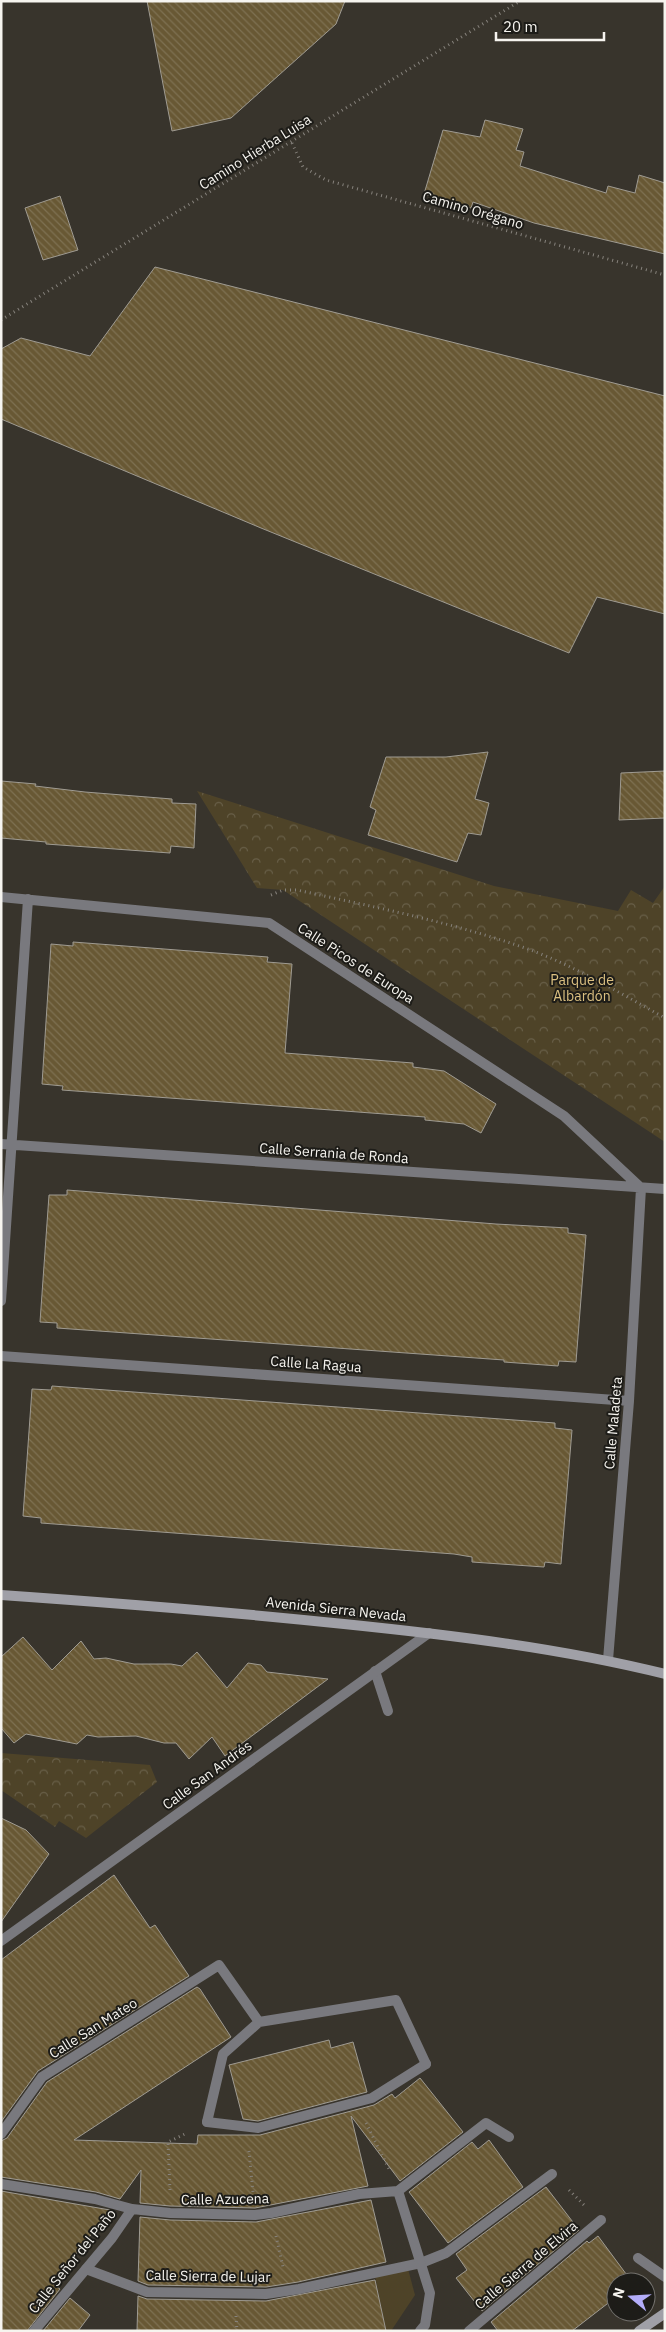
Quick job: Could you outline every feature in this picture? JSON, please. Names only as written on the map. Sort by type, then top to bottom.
[{"type":"main road","name":"Avenida Sierra Nevada","points":[[1,1595],[274,1617],[429,1633],[608,1660],[665,1674]]},
{"type":"main road","points":[[639,2331],[665,2313]]},
{"type":"street","name":"Calle Picos de Europa","points":[[1,897],[269,923],[564,1116],[641,1188]]},
{"type":"street","points":[[1,1301],[7,1144],[28,899]]},
{"type":"street","name":"Calle Serrania de Ronda","points":[[7,1144],[665,1189]]},
{"type":"street","name":"Calle Maladeta","points":[[608,1660],[629,1401],[641,1188]]},
{"type":"street","name":"Calle La Ragua","points":[[1,1356],[629,1401]]},
{"type":"street","name":"Calle San Andrés","points":[[2,1940],[429,1633]]},
{"type":"street","points":[[375,1671],[388,1711]]},
{"type":"street","name":"Calle San Mateo","points":[[1,2134],[42,2077],[218,1965],[259,2022]]},
{"type":"street","points":[[396,2000],[426,2064],[372,2098],[258,2128],[208,2122],[223,2054],[259,2022],[396,2000]]},
{"type":"street","points":[[420,2331],[425,2325],[430,2293],[398,2191],[486,2123],[510,2137]]},
{"type":"street","name":"Calle Sierra de Lujar","points":[[86,2269],[147,2292],[266,2294],[299,2289],[420,2263],[446,2253],[552,2174]]},
{"type":"street","name":"Calle Azucena","points":[[1,2184],[95,2198],[132,2208],[170,2213],[255,2215],[359,2194],[398,2191]]},
{"type":"street","name":"Calle Señor del Paño","points":[[34,2331],[112,2238],[132,2208]]},
{"type":"street","name":"Calle Sierra de Elvira","points":[[468,2331],[601,2220]]},
{"type":"street","points":[[638,2258],[665,2277]]},
{"type":"path","name":"Camino Hierba Luisa","points":[[1,320],[520,1]]},
{"type":"path","name":"Camino Orégano","points":[[292,142],[303,167],[326,180],[665,276]]},
{"type":"path","points":[[271,895],[283,890],[297,890],[425,919],[508,943],[558,962],[665,1018]]},
{"type":"path","points":[[356,2102],[398,2191]]},
{"type":"path","points":[[170,2213],[168,2142],[208,2122]]},
{"type":"path","points":[[247,2128],[255,2215]]},
{"type":"path","points":[[552,2174],[601,2220]]},
{"type":"path","points":[[271,2213],[288,2290]]},
{"type":"green space","name":"Parque de Albardón","points":[[197,791],[494,886],[618,911],[631,890],[653,903],[665,886],[665,1142],[283,890],[257,888]]},
{"type":"green space","points":[[1,1753],[150,1765],[157,1782],[86,1838],[59,1821],[55,1827],[1,1790]]},
{"type":"green space","points":[[408,2269],[415,2295],[391,2331],[386,2331],[375,2276]]},
{"type":"building","points":[[147,1],[345,1],[336,24],[231,118],[172,131]]},
{"type":"building","points":[[485,120],[523,129],[516,150],[524,152],[520,166],[606,193],[608,186],[635,193],[639,175],[665,183],[665,254],[534,223],[473,202],[471,208],[424,194],[443,130],[480,137]]},
{"type":"building","points":[[60,196],[78,250],[43,260],[25,208]]},
{"type":"building","points":[[155,267],[665,396],[665,614],[597,597],[569,653],[261,528],[1,419],[1,349],[21,338],[90,356]]},
{"type":"building","points":[[488,752],[475,799],[489,803],[481,835],[468,833],[457,862],[368,835],[376,810],[370,807],[386,757],[446,757]]},
{"type":"building","points":[[665,771],[665,818],[619,820],[621,773]]},
{"type":"building","points":[[1,781],[36,784],[35,786],[85,792],[172,799],[172,803],[196,804],[194,848],[171,846],[170,853],[46,844],[46,842],[1,838]]},
{"type":"building","points":[[73,942],[268,957],[267,962],[292,964],[285,1053],[413,1063],[413,1067],[444,1071],[496,1104],[481,1133],[464,1124],[425,1120],[425,1117],[62,1090],[63,1086],[42,1084],[51,944],[73,946]]},
{"type":"building","points":[[67,1190],[568,1228],[568,1233],[586,1235],[576,1362],[559,1361],[558,1366],[504,1362],[504,1360],[57,1328],[57,1323],[40,1322],[49,1195],[67,1195]]},
{"type":"building","points":[[52,1386],[555,1423],[555,1428],[572,1430],[561,1564],[545,1562],[544,1567],[472,1562],[472,1557],[454,1554],[41,1523],[41,1518],[23,1516],[32,1389],[51,1390]]},
{"type":"building","points":[[23,1637],[52,1670],[81,1641],[94,1659],[106,1658],[134,1664],[171,1664],[182,1666],[197,1652],[227,1688],[248,1663],[261,1665],[267,1672],[328,1679],[225,1756],[212,1737],[189,1759],[176,1743],[164,1743],[136,1736],[98,1737],[87,1735],[77,1744],[26,1734],[14,1743],[1,1728],[1,1657]]},
{"type":"building","points":[[1,1818],[26,1830],[49,1854],[1,1922]]},
{"type":"building","points":[[114,1875],[150,1928],[155,1925],[189,1976],[38,2071],[1,2122],[1,1960]]},
{"type":"building","points":[[197,1987],[231,2037],[74,2140],[197,2144],[198,2135],[260,2135],[374,2105],[392,2094],[395,2098],[420,2078],[463,2132],[400,2181],[351,2116],[368,2186],[255,2208],[170,2206],[140,2203],[141,2170],[120,2199],[96,2192],[1,2177],[1,2141],[7,2138],[47,2082]]},
{"type":"building","points":[[329,2040],[331,2048],[353,2042],[367,2092],[258,2121],[243,2119],[229,2065]]},
{"type":"building","points":[[489,2140],[523,2187],[448,2243],[409,2192],[472,2142],[478,2149]]},
{"type":"building","points":[[546,2187],[579,2230],[482,2311],[456,2278],[467,2270],[456,2254]]},
{"type":"building","points":[[1,2191],[110,2210],[53,2284],[60,2289],[27,2331],[1,2331]]},
{"type":"building","points":[[371,2200],[386,2262],[298,2282],[266,2287],[148,2285],[138,2281],[140,2217],[170,2220],[256,2222]]},
{"type":"building","points":[[598,2236],[625,2272],[606,2272],[606,2305],[572,2331],[498,2331],[491,2322],[587,2241],[589,2243]]},
{"type":"building","points":[[375,2280],[386,2331],[137,2331],[138,2296],[147,2299],[266,2301]]},
{"type":"building","points":[[70,2298],[90,2315],[78,2331],[43,2331]]}]
